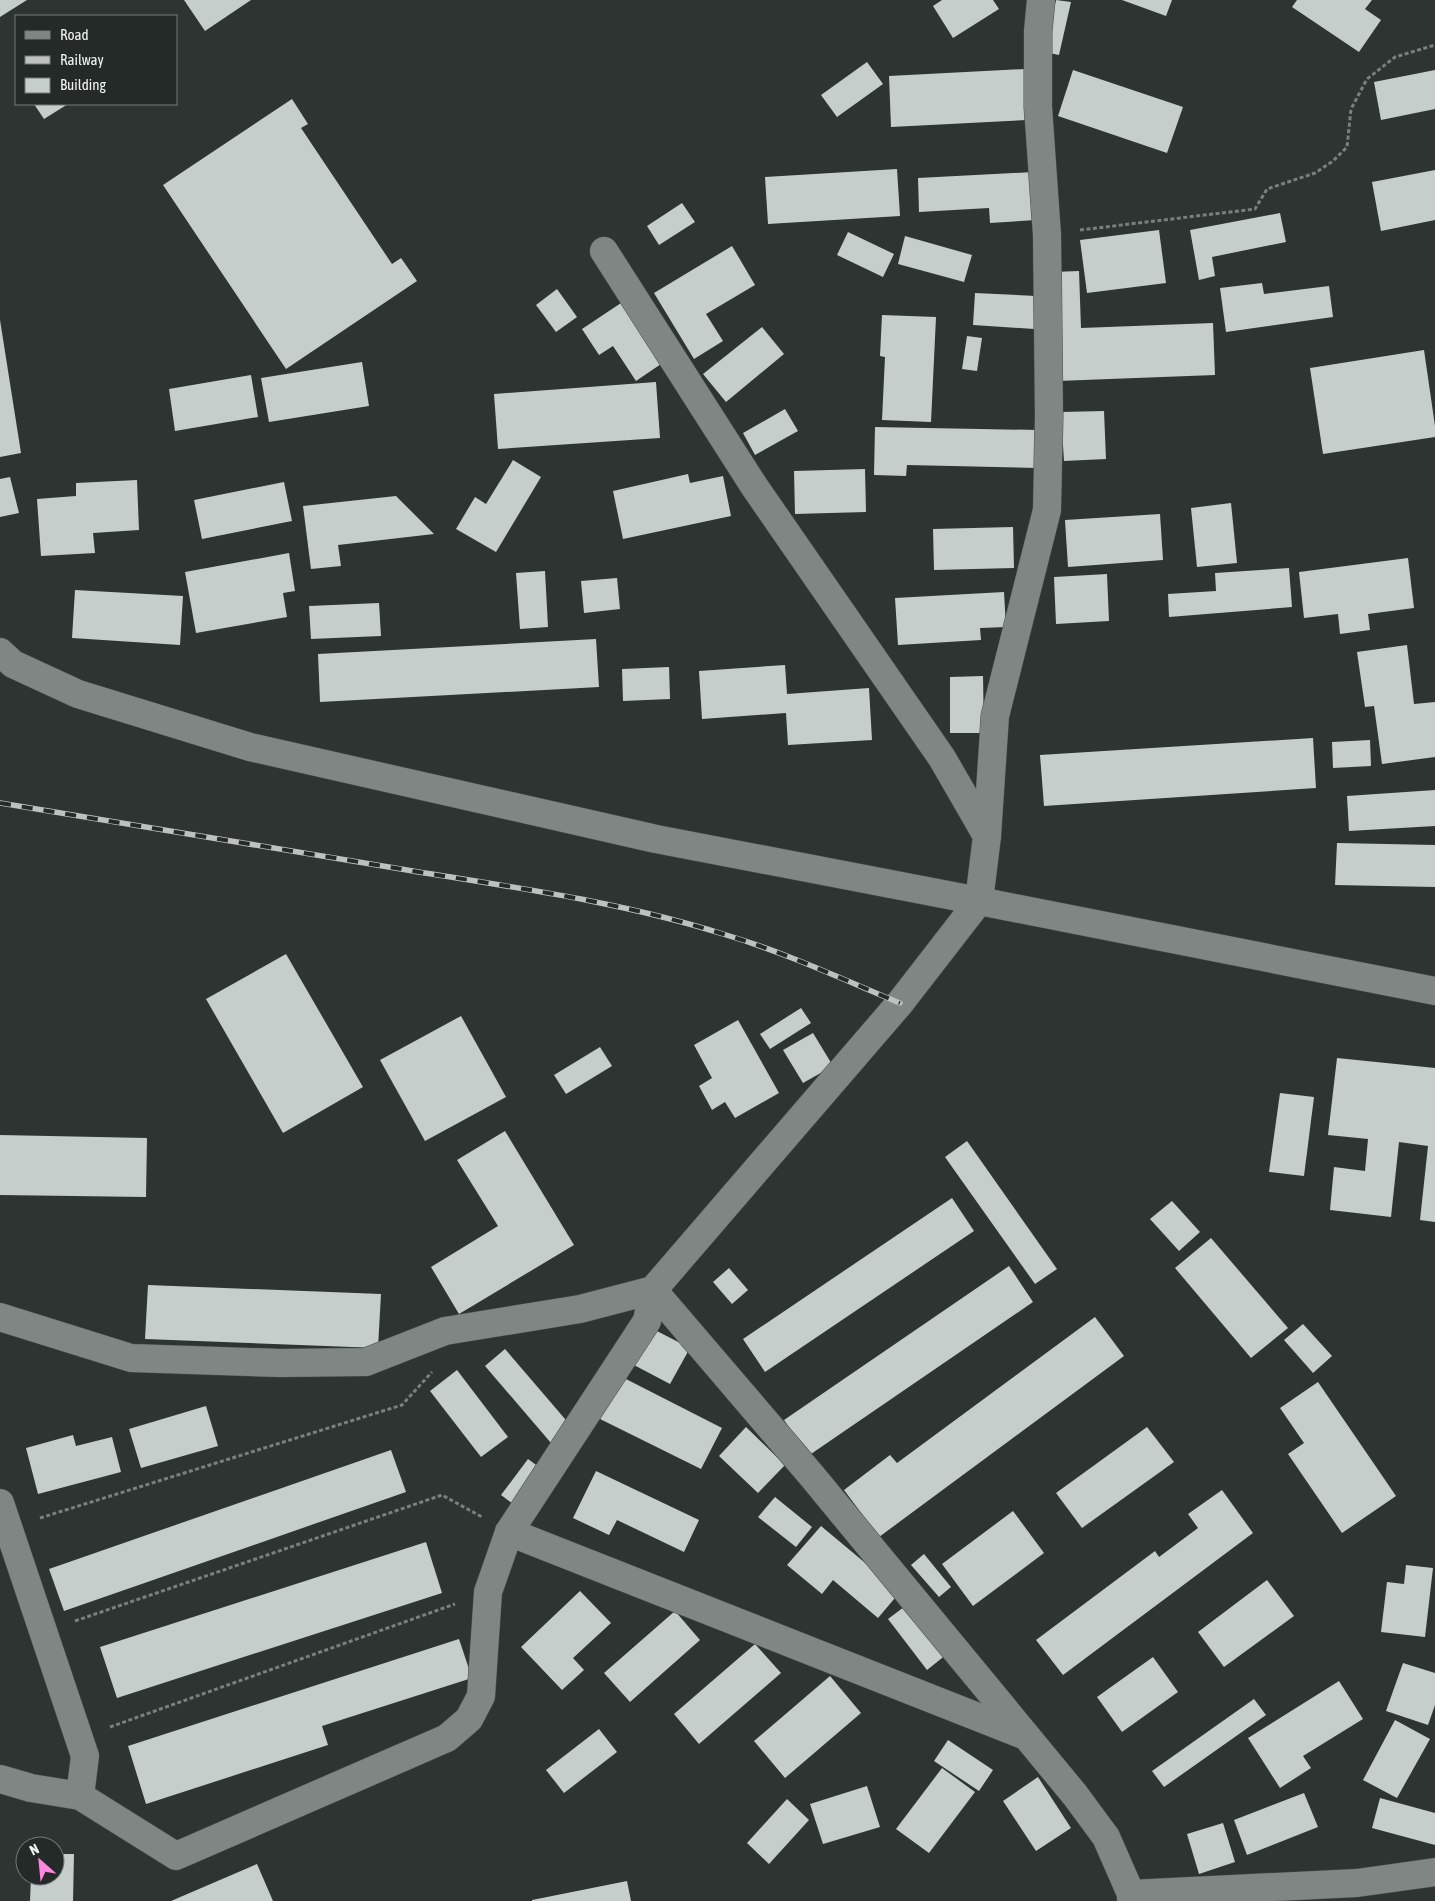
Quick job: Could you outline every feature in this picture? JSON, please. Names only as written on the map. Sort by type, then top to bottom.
[{"type":"street","points":[[0,1779],[31,1788],[80,1796],[176,1856],[447,1738],[469,1719],[481,1696],[488,1592],[509,1532],[647,1321],[653,1290],[900,1003],[979,901],[987,836],[995,716],[1047,510],[1049,416],[1047,234],[1038,107],[1038,31],[1041,0]]},
{"type":"street","points":[[604,251],[754,486],[942,758],[987,836]]},
{"type":"street","points":[[0,652],[13,664],[78,694],[250,748],[656,839],[1435,991]]},
{"type":"street","points":[[0,1317],[131,1358],[280,1363],[366,1362],[445,1331],[580,1309],[653,1290]]},
{"type":"street","points":[[653,1290],[812,1476],[1076,1795],[1106,1836],[1131,1897],[1358,1892],[1435,1872]]},
{"type":"street","points":[[4,1515],[85,1756],[80,1796]]},
{"type":"street","points":[[509,1532],[1028,1737]]},
{"type":"path","points":[[1047,234],[1255,209],[1267,189],[1315,173],[1333,161],[1347,147],[1351,109],[1367,79],[1394,58],[1435,46]]},
{"type":"path","points":[[4,1515],[402,1405],[434,1369]]},
{"type":"path","points":[[43,1631],[442,1495],[509,1532]]},
{"type":"path","points":[[79,1738],[488,1592]]},
{"type":"building","points":[[0,0],[27,0],[0,17]]},
{"type":"building","points":[[184,0],[251,0],[205,31]]},
{"type":"building","points":[[942,0],[993,0],[999,9],[953,38],[933,6]]},
{"type":"building","points":[[1056,0],[1071,2],[1059,55],[1044,52]]},
{"type":"building","points":[[1122,0],[1172,0],[1166,16]]},
{"type":"building","points":[[1297,0],[1372,0],[1365,9],[1381,20],[1359,52],[1292,7]]},
{"type":"building","points":[[867,62],[883,84],[837,117],[821,95]]},
{"type":"building","points":[[1025,69],[1027,120],[891,127],[889,76]]},
{"type":"building","points":[[1073,70],[1183,107],[1167,153],[1058,116]]},
{"type":"building","points":[[1435,70],[1435,109],[1381,120],[1374,82]]},
{"type":"building","points":[[292,99],[308,124],[301,128],[392,264],[401,258],[417,281],[286,369],[163,185]]},
{"type":"building","points":[[35,105],[66,105],[44,119]]},
{"type":"building","points":[[897,169],[900,216],[768,224],[765,177]]},
{"type":"building","points":[[1435,170],[1435,220],[1381,231],[1372,182]]},
{"type":"building","points":[[1033,172],[1036,220],[990,223],[989,208],[919,212],[918,178]]},
{"type":"building","points":[[682,203],[695,222],[659,245],[647,226]]},
{"type":"building","points":[[1280,213],[1286,242],[1212,257],[1215,276],[1199,280],[1190,230]]},
{"type":"building","points":[[1159,230],[1166,283],[1087,293],[1080,240]]},
{"type":"building","points":[[848,232],[894,254],[883,277],[837,255]]},
{"type":"building","points":[[905,236],[972,255],[964,282],[898,264]]},
{"type":"building","points":[[732,246],[755,285],[706,314],[723,341],[694,359],[654,293]]},
{"type":"building","points":[[1079,271],[1081,328],[1213,323],[1215,375],[1057,381],[1053,272]]},
{"type":"building","points":[[1262,283],[1264,294],[1329,286],[1333,317],[1226,332],[1220,288]]},
{"type":"building","points":[[557,289],[577,317],[556,332],[536,305]]},
{"type":"building","points":[[975,293],[1036,296],[1034,329],[973,325]]},
{"type":"building","points":[[621,303],[661,364],[636,381],[613,346],[599,355],[582,329]]},
{"type":"building","points":[[882,315],[936,317],[931,422],[882,420],[885,357],[880,356]]},
{"type":"building","points":[[0,320],[21,453],[0,457]]},
{"type":"building","points":[[762,327],[784,354],[726,402],[703,374]]},
{"type":"building","points":[[967,336],[982,338],[977,371],[962,369]]},
{"type":"building","points":[[1424,350],[1435,437],[1323,454],[1310,368]]},
{"type":"building","points":[[362,362],[369,406],[269,422],[261,378]]},
{"type":"building","points":[[251,375],[258,417],[175,431],[169,389]]},
{"type":"building","points":[[656,382],[660,438],[498,449],[494,394]]},
{"type":"building","points":[[785,409],[798,431],[755,455],[743,433]]},
{"type":"building","points":[[1104,411],[1106,459],[1064,461],[1061,412]]},
{"type":"building","points":[[875,427],[1037,430],[1037,468],[907,465],[906,476],[874,475]]},
{"type":"building","points":[[513,460],[541,477],[496,552],[456,529],[475,497],[486,504]]},
{"type":"building","points":[[865,469],[866,512],[795,514],[794,471]]},
{"type":"building","points":[[688,474],[690,483],[723,476],[731,516],[623,539],[613,491]]},
{"type":"building","points":[[10,477],[19,513],[0,517],[0,479]]},
{"type":"building","points":[[137,480],[139,530],[93,533],[95,553],[41,556],[37,499],[76,496],[76,483]]},
{"type":"building","points":[[284,482],[292,521],[202,539],[194,500]]},
{"type":"building","points":[[396,496],[434,534],[338,545],[341,566],[311,569],[303,506]]},
{"type":"building","points":[[1231,503],[1237,563],[1197,567],[1191,508]]},
{"type":"building","points":[[1160,514],[1163,560],[1068,567],[1065,520]]},
{"type":"building","points":[[1013,527],[1014,568],[934,570],[933,529]]},
{"type":"building","points":[[289,553],[295,591],[283,593],[287,617],[196,633],[185,572]]},
{"type":"building","points":[[1408,558],[1414,608],[1368,614],[1370,630],[1340,634],[1338,614],[1304,618],[1299,572]]},
{"type":"building","points":[[1289,568],[1292,607],[1169,617],[1168,594],[1216,591],[1215,573]]},
{"type":"building","points":[[545,571],[548,627],[520,629],[516,573]]},
{"type":"building","points":[[1107,574],[1109,621],[1056,624],[1054,577]]},
{"type":"building","points":[[617,578],[620,609],[584,613],[581,581]]},
{"type":"building","points":[[75,590],[183,596],[180,645],[72,638]]},
{"type":"building","points":[[1004,592],[1006,627],[980,628],[981,640],[898,645],[895,598]]},
{"type":"building","points":[[379,603],[381,636],[311,639],[309,606]]},
{"type":"building","points":[[596,639],[599,687],[320,702],[318,654]]},
{"type":"building","points":[[1407,645],[1414,704],[1435,702],[1435,757],[1382,764],[1374,706],[1365,707],[1357,652]]},
{"type":"building","points":[[785,665],[787,694],[869,688],[872,740],[788,745],[786,713],[702,719],[699,671]]},
{"type":"building","points":[[669,667],[670,699],[623,701],[622,669]]},
{"type":"building","points":[[983,676],[984,733],[950,733],[950,677]]},
{"type":"building","points":[[1313,738],[1316,788],[1044,806],[1040,755]]},
{"type":"building","points":[[1370,740],[1371,766],[1333,768],[1332,742]]},
{"type":"building","points":[[1435,790],[1435,826],[1349,831],[1347,796]]},
{"type":"building","points":[[1337,843],[1435,845],[1435,887],[1335,885]]},
{"type":"building","points":[[286,954],[363,1087],[283,1133],[206,999]]},
{"type":"building","points":[[801,1008],[811,1023],[770,1049],[760,1034]]},
{"type":"building","points":[[461,1016],[506,1097],[425,1141],[380,1060]]},
{"type":"building","points":[[738,1020],[779,1093],[735,1118],[725,1102],[712,1110],[699,1086],[712,1078],[694,1045]]},
{"type":"building","points":[[813,1033],[833,1066],[803,1083],[783,1050]]},
{"type":"building","points":[[600,1047],[612,1066],[566,1094],[554,1075]]},
{"type":"building","points":[[1337,1058],[1435,1068],[1435,1222],[1420,1220],[1428,1146],[1399,1142],[1391,1217],[1330,1210],[1334,1167],[1365,1171],[1368,1139],[1328,1135]]},
{"type":"building","points":[[1280,1093],[1314,1097],[1304,1176],[1269,1172]]},
{"type":"building","points":[[505,1131],[574,1245],[459,1314],[431,1267],[498,1226],[457,1160]]},
{"type":"building","points":[[0,1135],[147,1138],[146,1197],[0,1195]]},
{"type":"building","points":[[967,1141],[1057,1269],[1035,1284],[945,1157]]},
{"type":"building","points":[[952,1198],[974,1231],[765,1372],[743,1339]]},
{"type":"building","points":[[1172,1201],[1200,1232],[1179,1251],[1150,1219]]},
{"type":"building","points":[[1211,1238],[1288,1328],[1251,1358],[1175,1268]]},
{"type":"building","points":[[1009,1266],[1033,1302],[808,1456],[784,1420]]},
{"type":"building","points":[[729,1268],[748,1290],[732,1304],[713,1282]]},
{"type":"building","points":[[148,1285],[381,1294],[378,1348],[145,1339]]},
{"type":"building","points":[[1095,1317],[1124,1356],[879,1537],[844,1490],[890,1455],[897,1463]]},
{"type":"building","points":[[1303,1324],[1332,1356],[1313,1373],[1284,1340]]},
{"type":"building","points":[[651,1328],[690,1348],[670,1384],[632,1364]]},
{"type":"building","points":[[505,1349],[571,1426],[551,1443],[485,1366]]},
{"type":"building","points":[[457,1370],[508,1437],[481,1457],[430,1391]]},
{"type":"building","points":[[622,1377],[722,1428],[701,1469],[600,1419]]},
{"type":"building","points":[[1318,1382],[1396,1496],[1342,1533],[1288,1454],[1304,1443],[1280,1408]]},
{"type":"building","points":[[206,1406],[218,1446],[141,1468],[129,1429]]},
{"type":"building","points":[[746,1427],[785,1465],[758,1493],[719,1456]]},
{"type":"building","points":[[1147,1427],[1174,1462],[1082,1528],[1056,1493]]},
{"type":"building","points":[[73,1435],[76,1446],[112,1437],[121,1472],[38,1494],[26,1448]]},
{"type":"building","points":[[391,1450],[406,1492],[64,1611],[49,1569]]},
{"type":"building","points":[[528,1459],[543,1470],[517,1507],[501,1495]]},
{"type":"building","points":[[596,1471],[699,1520],[684,1552],[617,1520],[609,1535],[573,1518]]},
{"type":"building","points":[[1222,1490],[1253,1533],[1063,1675],[1036,1640],[1155,1551],[1159,1557],[1198,1528],[1188,1514]]},
{"type":"building","points":[[775,1497],[812,1527],[796,1547],[758,1517]]},
{"type":"building","points":[[1013,1511],[1044,1553],[973,1606],[942,1564]]},
{"type":"building","points":[[821,1526],[900,1592],[878,1618],[833,1580],[822,1594],[787,1565]]},
{"type":"building","points":[[426,1542],[442,1593],[117,1698],[100,1647]]},
{"type":"building","points":[[924,1554],[951,1587],[939,1597],[911,1565]]},
{"type":"building","points":[[1406,1565],[1433,1568],[1425,1637],[1381,1632],[1387,1582],[1404,1584]]},
{"type":"building","points":[[1267,1580],[1294,1616],[1224,1667],[1198,1632]]},
{"type":"building","points":[[580,1591],[611,1623],[573,1658],[584,1670],[562,1690],[521,1647]]},
{"type":"building","points":[[908,1604],[947,1654],[927,1670],[888,1619]]},
{"type":"building","points":[[675,1611],[700,1640],[630,1702],[604,1673]]},
{"type":"building","points":[[459,1639],[472,1678],[322,1726],[328,1745],[146,1804],[128,1746]]},
{"type":"building","points":[[755,1644],[781,1673],[699,1744],[674,1714]]},
{"type":"building","points":[[1153,1657],[1178,1692],[1122,1732],[1097,1697]]},
{"type":"building","points":[[1403,1663],[1435,1673],[1435,1705],[1428,1725],[1386,1711]]},
{"type":"building","points":[[830,1676],[861,1713],[785,1778],[754,1741]]},
{"type":"building","points":[[1339,1681],[1363,1719],[1303,1756],[1311,1768],[1280,1788],[1248,1738]]},
{"type":"building","points":[[1254,1699],[1266,1715],[1164,1787],[1152,1771]]},
{"type":"building","points":[[1395,1720],[1430,1739],[1397,1798],[1363,1780]]},
{"type":"building","points":[[599,1729],[617,1752],[564,1793],[546,1770]]},
{"type":"building","points":[[948,1740],[993,1770],[979,1791],[934,1761]]},
{"type":"building","points":[[942,1768],[975,1792],[929,1853],[896,1829]]},
{"type":"building","points":[[1038,1777],[1071,1828],[1036,1851],[1003,1801]]},
{"type":"building","points":[[867,1786],[880,1827],[823,1844],[810,1804]]},
{"type":"building","points":[[1304,1793],[1318,1827],[1247,1855],[1234,1820]]},
{"type":"building","points":[[1380,1798],[1435,1813],[1435,1845],[1372,1828]]},
{"type":"building","points":[[787,1799],[809,1820],[769,1864],[747,1843]]},
{"type":"building","points":[[1223,1823],[1235,1862],[1199,1874],[1187,1834]]},
{"type":"building","points":[[65,1854],[74,1854],[73,1901],[30,1901],[31,1886],[65,1886]]},
{"type":"building","points":[[257,1864],[273,1901],[171,1901]]},
{"type":"building","points":[[627,1881],[631,1901],[532,1901],[532,1900]]},
{"type":"railway","points":[[0,803],[608,904],[685,923],[768,949],[900,1003]]}]
